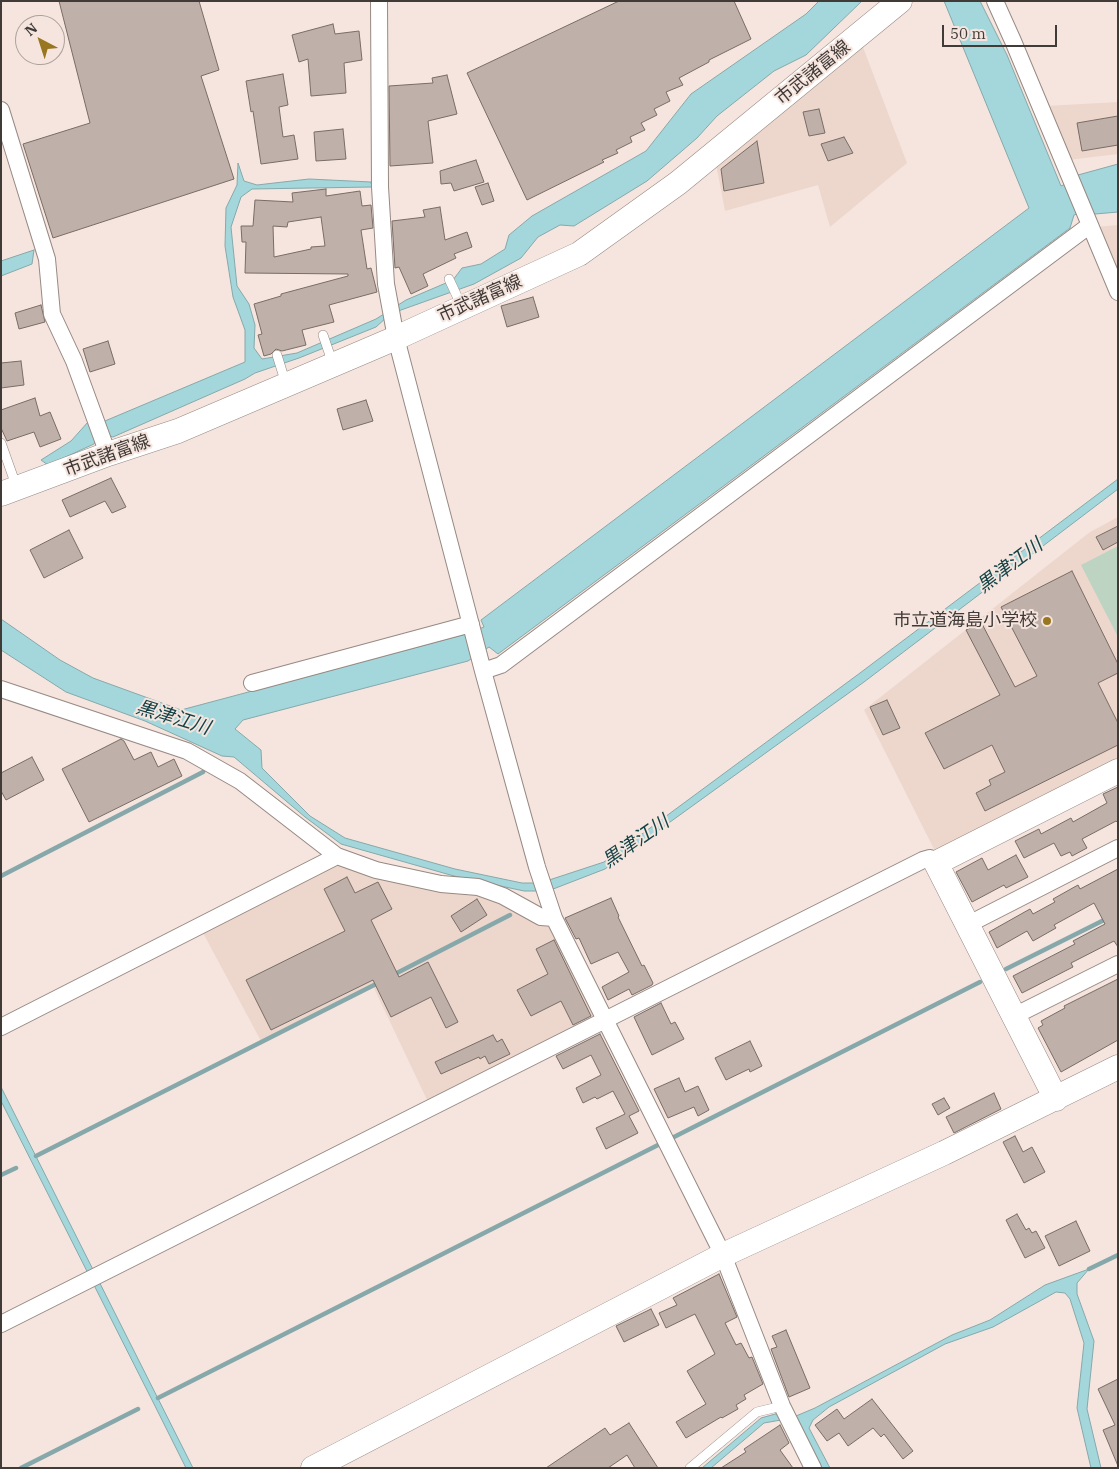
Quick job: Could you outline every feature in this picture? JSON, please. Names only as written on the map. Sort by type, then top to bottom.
[{"type":"street","points":[[379,1],[380,187],[386,284],[392,320],[471,624],[537,867],[554,918],[723,1255],[786,1414],[813,1468]]},
{"type":"street","name":"市武諸富線","points":[[9,491],[106,448],[178,430],[284,376],[331,358],[392,320],[459,301],[579,254],[678,183],[900,1]]},
{"type":"street","points":[[995,1],[1014,41],[1118,292]]},
{"type":"street","points":[[1,110],[47,259],[52,314],[74,361],[106,448]]},
{"type":"street","points":[[482,665],[501,665],[1088,219]]},
{"type":"street","points":[[252,683],[471,624]]},
{"type":"street","points":[[1,689],[187,751],[240,781],[337,856],[385,872],[441,884],[478,887],[503,896],[541,916],[554,918]]},
{"type":"street","points":[[936,863],[1118,771]]},
{"type":"street","points":[[967,924],[1118,848]]},
{"type":"street","points":[[1,1027],[337,856]]},
{"type":"street","points":[[1,1324],[930,858],[936,863],[1056,1099]]},
{"type":"street","points":[[1014,1016],[1118,964]]},
{"type":"street","points":[[313,1468],[723,1255],[1056,1099],[1118,1067]]},
{"type":"lane","points":[[449,279],[459,301]]},
{"type":"lane","points":[[323,334],[331,358]]},
{"type":"lane","points":[[277,355],[284,376]]},
{"type":"lane","points":[[1,443],[9,491]]},
{"type":"lane","points":[[690,1468],[757,1412],[786,1414]]},
{"type":"shaded area","points":[[861,42],[907,163],[830,227],[818,185],[725,211],[716,164]]},
{"type":"shaded area","points":[[1118,102],[1118,154],[1068,160],[1046,106]]},
{"type":"shaded area","points":[[1118,225],[1118,281],[1096,227]]},
{"type":"shaded area","name":"市立道海島小学校","points":[[1118,517],[1118,762],[936,853],[864,710],[1090,532]]},
{"type":"shaded area","points":[[337,861],[472,891],[501,901],[552,928],[598,1018],[429,1104],[373,986],[261,1041],[202,931]]},
{"type":"green space","points":[[1118,546],[1118,637],[1081,565]]},
{"type":"water","points":[[819,1],[862,1],[806,55],[774,71],[717,116],[697,138],[647,181],[574,226],[560,225],[538,237],[521,258],[474,284],[401,310],[387,317],[376,327],[299,358],[255,373],[113,437],[107,435],[97,438],[94,444],[48,465],[41,460],[71,441],[88,422],[93,426],[245,362],[245,330],[233,297],[225,246],[226,208],[237,185],[238,163],[244,181],[257,185],[309,179],[371,182],[372,187],[252,189],[241,197],[231,227],[237,286],[249,304],[255,325],[254,348],[262,359],[297,353],[376,319],[406,300],[453,280],[462,268],[481,264],[505,249],[509,235],[532,216],[646,151],[691,94],[806,14]]},
{"type":"water","name":"黒津江川","points":[[944,1],[980,1],[1007,55],[1061,186],[1077,179],[1078,175],[1118,164],[1118,212],[1095,214],[1090,209],[1074,215],[1070,228],[498,654],[489,647],[468,661],[243,720],[235,729],[261,750],[262,768],[310,816],[345,838],[455,869],[522,883],[540,883],[604,862],[1118,479],[1118,489],[864,682],[605,869],[548,891],[524,891],[454,876],[341,844],[305,817],[234,757],[222,756],[145,721],[66,692],[1,650],[1,619],[60,660],[93,678],[181,710],[466,634],[484,627],[481,620],[1029,208]]},
{"type":"water","points":[[34,250],[32,264],[1,276],[1,261]]},
{"type":"water","points":[[1,1087],[193,1468],[186,1468],[1,1101]]},
{"type":"water","points":[[1089,1269],[1077,1283],[1077,1294],[1094,1341],[1087,1409],[1101,1468],[1091,1468],[1077,1408],[1084,1343],[1070,1299],[1065,1293],[1056,1292],[993,1327],[945,1344],[829,1407],[813,1420],[809,1428],[830,1468],[822,1468],[803,1432],[781,1420],[764,1423],[711,1468],[702,1468],[761,1418],[779,1413],[796,1416],[815,1408],[952,1335],[990,1320],[1045,1285]]},
{"type":"building","points":[[59,1],[199,1],[219,70],[201,76],[234,179],[53,238],[23,144],[90,123],[65,25],[65,15],[63,15]]},
{"type":"building","points":[[619,1],[734,1],[751,39],[709,60],[709,62],[679,78],[683,85],[666,92],[670,101],[654,109],[657,115],[641,123],[645,130],[630,137],[632,142],[616,150],[618,153],[602,160],[604,162],[527,200],[467,73]]},
{"type":"building","points":[[333,24],[335,34],[359,31],[362,60],[344,63],[346,93],[311,96],[308,59],[299,62],[292,35]]},
{"type":"building","points":[[283,74],[288,105],[279,107],[283,137],[294,135],[298,159],[261,164],[253,111],[251,112],[246,81]]},
{"type":"building","points":[[447,75],[457,114],[428,121],[433,163],[390,166],[389,86],[433,83],[432,78]]},
{"type":"building","points":[[819,109],[825,133],[809,136],[803,112]]},
{"type":"building","points":[[1118,116],[1118,145],[1082,151],[1077,123]]},
{"type":"building","points":[[343,129],[346,159],[316,161],[314,132]]},
{"type":"building","points":[[844,137],[853,153],[828,161],[821,144]]},
{"type":"building","points":[[757,141],[764,183],[724,191],[721,169]]},
{"type":"building","points":[[476,160],[484,182],[454,191],[451,183],[441,184],[440,171]]},
{"type":"building","points":[[488,183],[494,201],[482,205],[475,187]]},
{"type":"building","points":[[326,189],[326,196],[360,191],[362,206],[371,205],[373,228],[361,230],[367,269],[371,268],[377,292],[329,305],[334,322],[302,330],[306,345],[282,351],[276,349],[271,354],[264,356],[258,335],[262,334],[254,304],[281,296],[281,294],[348,276],[348,274],[245,273],[246,242],[242,242],[241,226],[253,226],[255,200],[293,202],[292,193]],"holes":[[[321,217],[325,246],[311,247],[311,249],[274,257],[273,226],[287,227],[288,222]]]},
{"type":"building","points":[[440,207],[445,240],[467,232],[472,247],[454,254],[456,258],[423,274],[428,286],[411,294],[399,267],[395,268],[392,221],[425,217],[423,210]]},
{"type":"building","points":[[533,297],[539,317],[507,327],[501,306]]},
{"type":"building","points":[[41,305],[45,322],[19,329],[15,313]]},
{"type":"building","points":[[108,341],[115,364],[90,372],[83,349]]},
{"type":"building","points":[[21,361],[24,385],[1,388],[1,363]]},
{"type":"building","points":[[35,398],[40,416],[50,412],[61,439],[40,447],[34,432],[7,441],[1,428],[1,410]]},
{"type":"building","points":[[366,400],[373,421],[343,430],[337,409]]},
{"type":"building","points":[[111,478],[126,507],[112,513],[105,501],[70,517],[62,500]]},
{"type":"building","points":[[1118,526],[1118,542],[1103,550],[1096,537]]},
{"type":"building","points":[[69,530],[83,558],[44,578],[30,550]]},
{"type":"building","points":[[1072,571],[1118,664],[1118,673],[1098,683],[1118,723],[1118,745],[985,811],[976,793],[991,785],[989,780],[1005,772],[992,745],[944,769],[925,733],[1000,695],[966,630],[981,622],[1015,687],[1037,676],[1001,607]]},
{"type":"building","points":[[887,700],[900,728],[883,735],[870,707]]},
{"type":"building","points":[[121,739],[134,760],[151,752],[158,767],[174,759],[182,776],[89,822],[62,769]]},
{"type":"building","points":[[32,757],[44,780],[6,800],[1,791],[1,773]]},
{"type":"building","points":[[1118,787],[1118,823],[1116,821],[1082,839],[1087,848],[1072,856],[1070,852],[1061,856],[1054,843],[1024,858],[1015,841],[1039,829],[1041,834],[1071,818],[1073,822],[1107,803],[1103,794]]},
{"type":"building","points":[[1016,855],[1028,877],[1006,888],[1004,885],[972,902],[956,872],[982,858],[988,870]]},
{"type":"building","points":[[1118,869],[1118,947],[1114,941],[1071,963],[1073,967],[1022,993],[1013,976],[1075,944],[1073,941],[1105,924],[1094,903],[1054,925],[1056,928],[1033,941],[1027,931],[997,948],[989,932],[1030,909],[1033,914],[1055,902],[1053,899],[1078,885],[1080,889]]},
{"type":"building","points":[[347,877],[355,893],[378,882],[392,909],[371,920],[399,977],[428,962],[458,1022],[446,1028],[431,997],[391,1017],[373,980],[271,1030],[246,980],[345,931],[324,889]]},
{"type":"building","points":[[611,898],[618,917],[642,966],[644,965],[653,983],[632,995],[629,989],[608,1000],[602,987],[629,972],[618,952],[591,964],[579,938],[576,939],[565,918]]},
{"type":"building","points":[[477,899],[487,915],[461,932],[451,916]]},
{"type":"building","points":[[554,940],[591,1016],[573,1025],[561,1001],[531,1016],[517,990],[548,974],[536,949]]},
{"type":"building","points":[[1118,979],[1118,1040],[1061,1072],[1038,1028],[1043,1025],[1041,1021],[1065,1008],[1064,1006]]},
{"type":"building","points":[[661,1003],[671,1024],[675,1022],[684,1039],[652,1055],[634,1017]]},
{"type":"building","points":[[600,1034],[639,1111],[629,1116],[638,1133],[606,1149],[596,1128],[625,1114],[613,1091],[583,1103],[576,1088],[601,1075],[591,1055],[563,1069],[556,1056]]},
{"type":"building","points":[[493,1035],[497,1042],[502,1039],[510,1054],[489,1064],[485,1056],[480,1059],[479,1057],[441,1074],[435,1062]]},
{"type":"building","points":[[750,1041],[762,1066],[750,1072],[749,1069],[726,1080],[715,1058]]},
{"type":"building","points":[[679,1078],[685,1092],[698,1086],[709,1110],[698,1116],[694,1107],[668,1118],[654,1089]]},
{"type":"building","points":[[994,1093],[1001,1109],[954,1133],[946,1117]]},
{"type":"building","points":[[944,1098],[950,1108],[938,1115],[932,1104]]},
{"type":"building","points":[[1015,1136],[1023,1152],[1032,1147],[1045,1172],[1024,1183],[1003,1142]]},
{"type":"building","points":[[1017,1214],[1026,1230],[1029,1228],[1032,1233],[1036,1231],[1045,1248],[1025,1258],[1006,1220]]},
{"type":"building","points":[[1076,1221],[1090,1251],[1059,1266],[1045,1236]]},
{"type":"building","points":[[719,1274],[737,1317],[725,1323],[736,1345],[741,1343],[749,1358],[752,1357],[763,1384],[744,1395],[746,1399],[736,1405],[738,1409],[686,1438],[676,1422],[706,1404],[687,1371],[715,1354],[695,1314],[666,1328],[659,1313],[677,1305],[673,1298]]},
{"type":"building","points":[[651,1309],[659,1325],[624,1342],[616,1326]]},
{"type":"building","points":[[786,1330],[810,1388],[789,1397],[771,1349],[777,1347],[772,1336]]},
{"type":"building","points":[[1118,1379],[1118,1466],[1103,1430],[1115,1425],[1098,1389]]},
{"type":"building","points":[[872,1399],[913,1451],[903,1459],[884,1434],[881,1437],[873,1428],[848,1446],[839,1433],[827,1441],[815,1425],[837,1409],[844,1419]]},
{"type":"building","points":[[629,1423],[658,1468],[635,1468],[627,1455],[608,1468],[546,1468],[605,1428],[610,1435]]},
{"type":"building","points":[[780,1425],[789,1443],[780,1450],[793,1468],[721,1468],[746,1452],[744,1449]]},
{"type":"waterway","points":[[1,876],[203,772]]},
{"type":"waterway","points":[[393,975],[510,915]]},
{"type":"waterway","points":[[1006,969],[1108,918]]},
{"type":"waterway","points":[[36,1156],[380,982]]},
{"type":"waterway","points":[[672,1138],[980,982]]},
{"type":"waterway","points":[[158,1398],[658,1145]]},
{"type":"waterway","points":[[1,1175],[16,1168]]},
{"type":"waterway","points":[[1089,1269],[1118,1255]]},
{"type":"waterway","points":[[21,1468],[138,1409]]},
{"type":"place","name":"市立道海島小学校","points":[[1047,621]]}]
